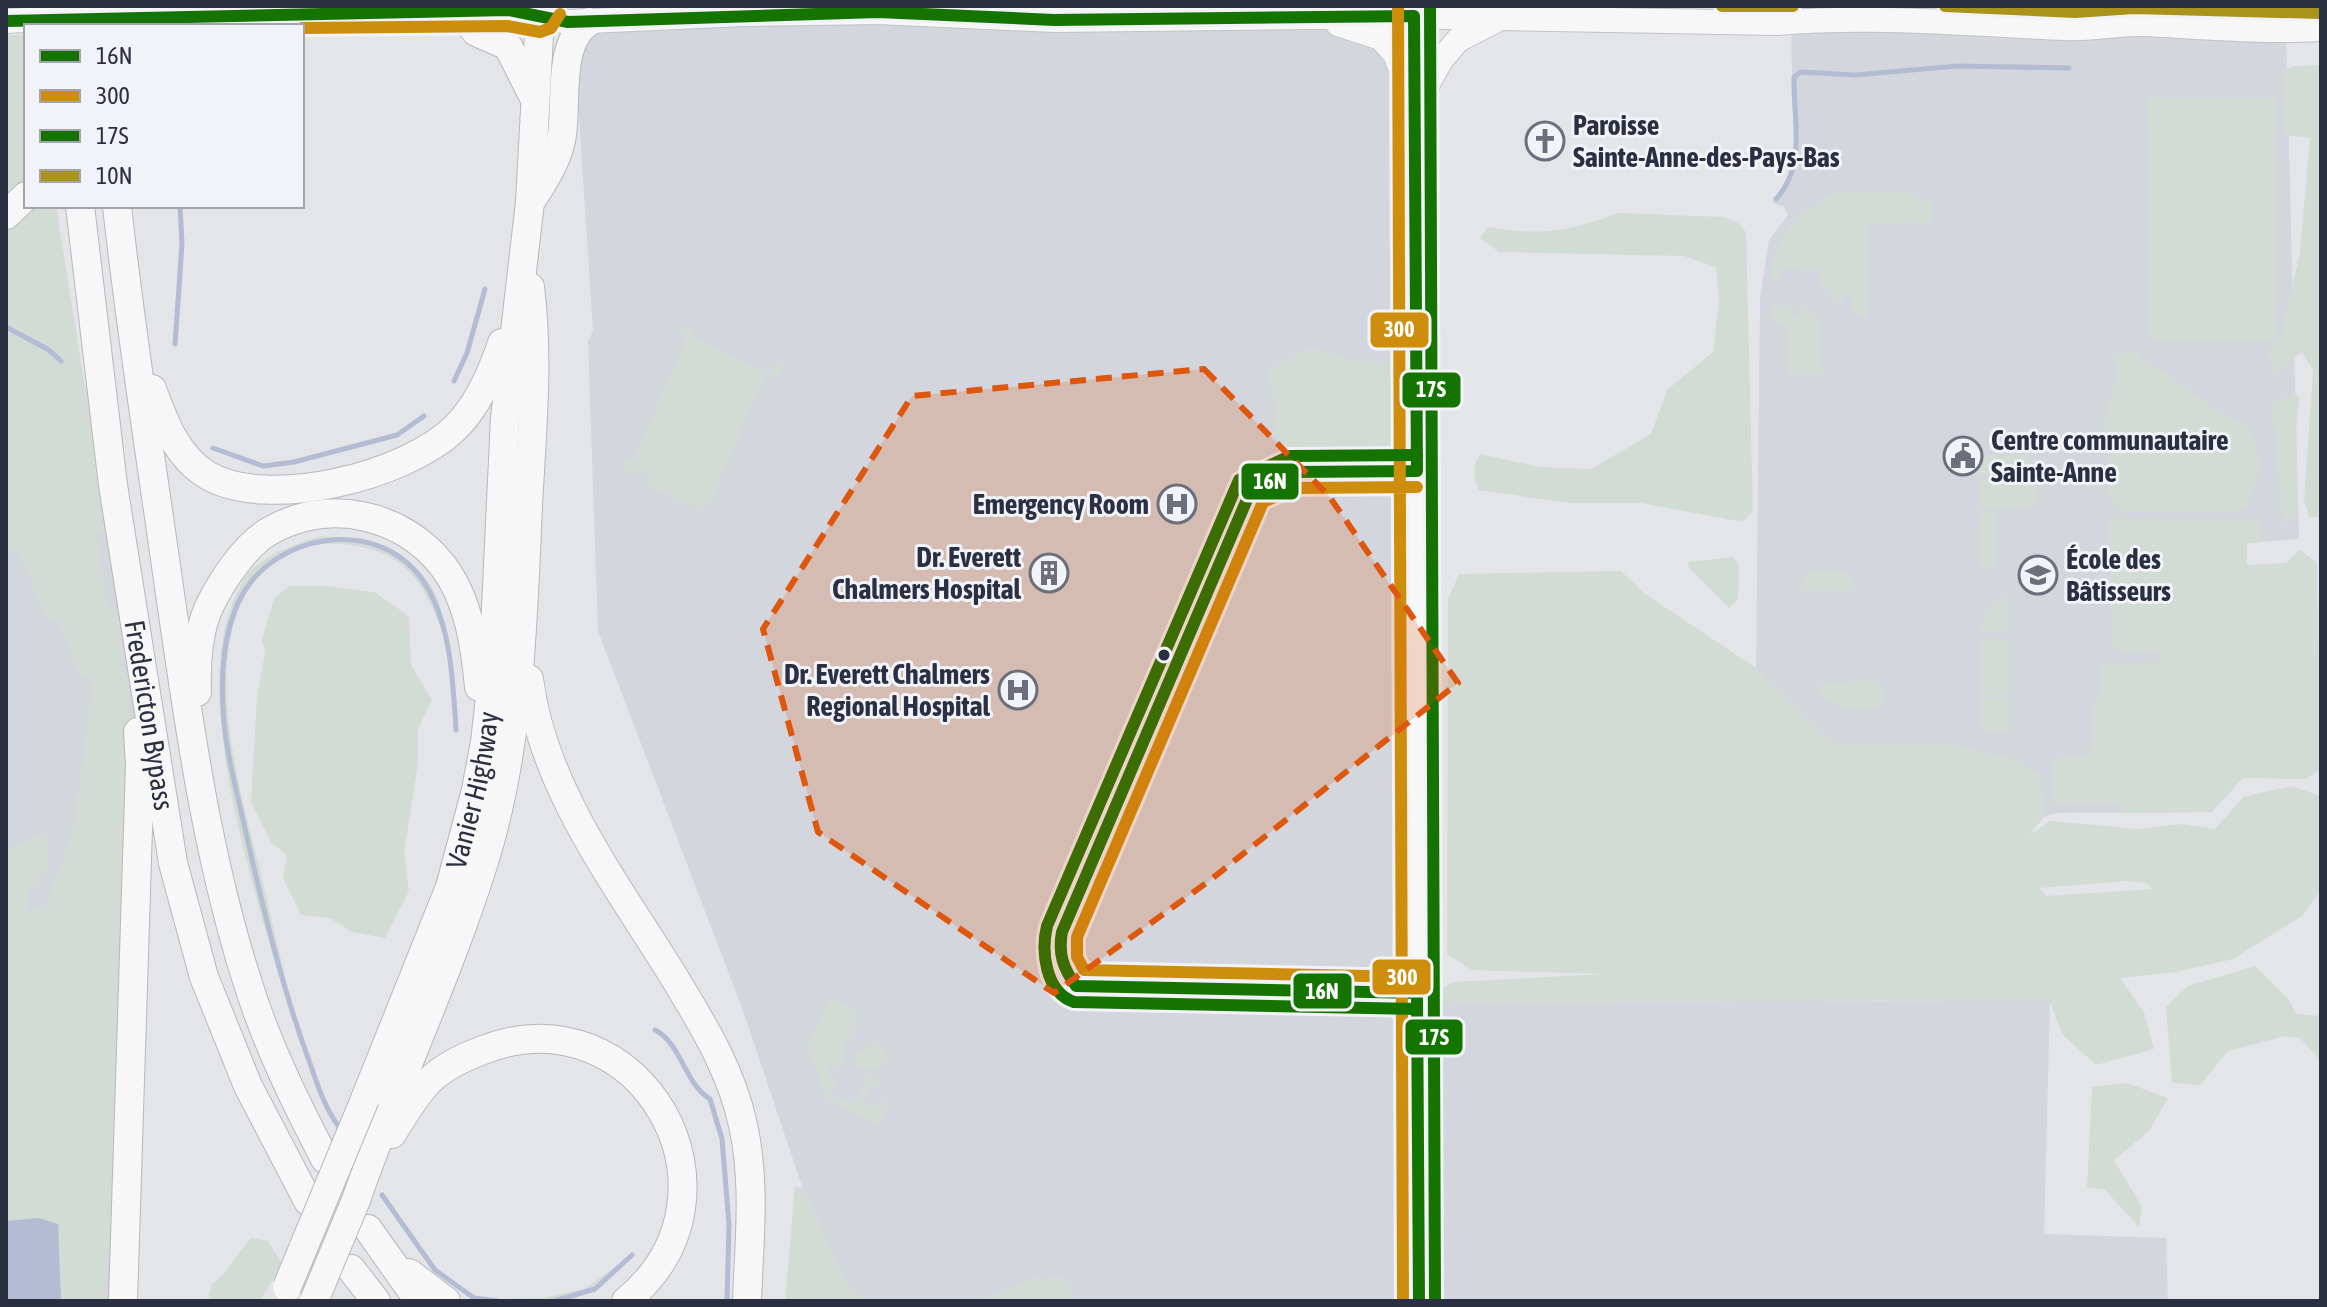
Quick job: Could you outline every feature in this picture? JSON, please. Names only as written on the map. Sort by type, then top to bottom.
[{"type":"highway","name":"Vanier Highway","points":[[284,1294],[450,887],[476,790],[493,671],[505,418],[530,202],[540,9]]},
{"type":"highway","points":[[461,12],[476,32],[508,46],[525,73],[537,106]]},
{"type":"highway","points":[[530,202],[551,170],[562,137],[566,70],[574,39],[582,26],[589,22]]},
{"type":"highway","points":[[6,215],[24,198]]},
{"type":"highway","name":"Fredericton Bypass","points":[[80,208],[113,485],[173,863],[204,977],[248,1086],[308,1201]]},
{"type":"highway","name":"Fredericton Bypass","points":[[117,208],[133,340],[199,785],[234,935],[253,1001],[283,1076],[325,1159]]},
{"type":"highway","name":"Vanier Highway","points":[[314,1301],[385,1133],[468,906],[503,791],[517,708],[536,338],[525,247]]},
{"type":"highway","points":[[133,340],[165,423],[184,456],[206,474],[229,484],[253,490],[285,490],[395,465],[429,448],[455,428],[492,372],[517,301]]},
{"type":"highway","points":[[113,485],[140,765],[123,1301]]},
{"type":"highway","points":[[199,785],[196,668],[209,605],[233,567],[267,533],[309,516],[346,512],[382,520],[415,537],[443,566],[463,601],[475,650],[485,742]]},
{"type":"highway","points":[[525,582],[529,682],[548,756],[568,801],[711,1037],[743,1124],[751,1203],[747,1301]]},
{"type":"highway","points":[[385,1133],[430,1080],[458,1059],[495,1045],[517,1040],[552,1039],[579,1045],[627,1070],[658,1101],[669,1119],[683,1172],[681,1208],[672,1242],[659,1267],[626,1301]]},
{"type":"highway","points":[[368,1229],[419,1301]]},
{"type":"highway","points":[[387,1255],[446,1301]]},
{"type":"highway","points":[[351,1269],[376,1301]]},
{"type":"main road","points":[[6,21],[540,9],[589,22],[742,14],[878,12],[1054,20],[1326,16],[1414,11],[1500,18],[1777,23],[1905,19],[1934,16],[1954,6]]},
{"type":"main road","points":[[2186,26],[2210,19],[2226,6]]},
{"type":"main road","points":[[1326,16],[1344,28],[1359,29],[1381,38],[1395,54],[1415,107]]},
{"type":"main road","points":[[1415,107],[1441,60],[1458,40],[1500,18]]},
{"type":"main road","points":[[1905,19],[2077,29],[2127,24],[2230,31],[2321,29]]},
{"type":"street","points":[[1414,11],[1419,1301]]},
{"type":"highlighted area","points":[[1204,369],[1329,496],[1458,683],[1209,881],[1054,993],[818,832],[763,629],[912,396]]},
{"type":"shaded area","name":"Dr. Everett Chalmers Regional Hospital","points":[[1326,16],[1381,38],[1415,107],[1419,1301],[1075,1301],[1062,1278],[1029,1280],[980,1301],[861,1301],[846,1284],[803,1189],[742,1008],[598,631],[588,341],[593,331],[574,39],[582,26]]},
{"type":"shaded area","points":[[1791,22],[2286,31],[2299,539],[2247,543],[2246,662],[2212,812],[2057,813],[2044,817],[2026,838],[2036,973],[1756,668],[1760,297],[1769,240],[1788,215],[1783,206],[1772,203],[1788,186],[1795,167],[1797,142],[1793,120]]},
{"type":"shaded area","points":[[6,35],[24,35],[24,183],[6,205]]},
{"type":"shaded area","points":[[2321,65],[2321,517],[2309,517],[2304,500],[2313,370],[2302,352],[2272,376],[2269,347],[2280,342],[2300,252],[2310,138],[2284,135],[2283,70],[2295,66]]},
{"type":"shaded area","points":[[2148,98],[2275,98],[2276,341],[2150,341]]},
{"type":"shaded area","points":[[1840,192],[1911,193],[1918,199],[1932,199],[1932,222],[1866,224],[1867,320],[1852,310],[1850,294],[1842,298],[1842,306],[1820,284],[1820,270],[1779,269],[1778,281],[1772,284],[1770,279],[1777,250],[1791,225],[1812,206]]},
{"type":"shaded area","points":[[31,208],[56,208],[108,531],[96,532],[107,603],[119,616],[132,734],[118,1234],[110,1235],[104,1301],[61,1301],[58,1224],[39,1218],[6,1221],[6,849],[45,834],[49,868],[38,874],[38,883],[28,887],[28,910],[45,908],[73,832],[93,683],[91,676],[81,678],[58,618],[47,622],[20,552],[6,552],[6,228]]},
{"type":"shaded area","points":[[1618,213],[1724,217],[1738,223],[1746,232],[1753,511],[1743,522],[1641,503],[1569,503],[1479,490],[1474,471],[1480,454],[1540,467],[1591,469],[1651,434],[1667,390],[1713,352],[1719,300],[1716,267],[1684,256],[1499,252],[1480,238],[1488,227],[1540,232],[1583,224]]},
{"type":"shaded area","points":[[1773,306],[1790,306],[1791,316],[1799,316],[1798,306],[1802,306],[1820,325],[1822,374],[1788,374],[1787,325],[1769,321]]},
{"type":"shaded area","points":[[694,326],[690,337],[772,374],[778,362],[783,366],[777,379],[765,374],[709,505],[702,502],[699,509],[671,496],[673,489],[669,488],[666,494],[645,485],[650,474],[639,470],[637,476],[623,469],[621,457],[633,462],[687,337],[675,328]]},
{"type":"shaded area","points":[[6,327],[61,361],[102,408],[135,691],[140,765],[123,1301],[6,1301]]},
{"type":"shaded area","points":[[1311,348],[1355,361],[1401,362],[1402,401],[1392,402],[1392,412],[1403,412],[1403,460],[1399,464],[1304,466],[1284,455],[1279,445],[1273,391],[1266,371]]},
{"type":"shaded area","points":[[2136,350],[2148,366],[2156,367],[2224,416],[2248,426],[2257,448],[2259,466],[2256,484],[2246,507],[2233,512],[2124,512],[2111,501],[2107,484],[2111,478],[2105,416],[2116,376],[2116,356]]},
{"type":"shaded area","points":[[2292,393],[2300,397],[2296,428],[2298,512],[2283,525],[2272,405]]},
{"type":"shaded area","points":[[2030,455],[2030,474],[1976,475],[1961,462],[1963,457]]},
{"type":"shaded area","points":[[2037,479],[2037,506],[1980,509],[1980,480]]},
{"type":"shaded area","points":[[1995,513],[1995,567],[1981,567],[1980,514]]},
{"type":"shaded area","points":[[2109,518],[2256,521],[2260,523],[2259,542],[2247,543],[2247,565],[2286,563],[2299,550],[2317,562],[2321,769],[2306,779],[2243,778],[2212,812],[2119,813],[2118,803],[2054,803],[2054,758],[2087,757],[2093,750],[2094,699],[2102,698],[2102,664],[2162,662],[2162,651],[2122,652],[2112,646]]},
{"type":"shaded area","points":[[321,536],[370,545],[408,562],[423,575],[435,592],[446,641],[423,590],[402,565],[371,549],[339,544],[298,549],[270,565],[246,594],[232,630],[227,671],[228,715],[234,759],[298,1032],[262,920],[233,802],[223,742],[219,686],[224,634],[247,574],[275,553]]},
{"type":"shaded area","points":[[1733,557],[1739,565],[1738,599],[1729,608],[1689,568],[1688,562]]},
{"type":"shaded area","points":[[1814,570],[1849,572],[1854,585],[1848,591],[1806,590],[1802,586],[1803,577]]},
{"type":"shaded area","points":[[1621,571],[1644,593],[1756,668],[1834,745],[1945,743],[2023,762],[2029,770],[2038,773],[2043,800],[2040,818],[2030,835],[2050,821],[2138,829],[2182,824],[2215,829],[2243,797],[2291,786],[2321,796],[2321,890],[2302,916],[2233,959],[2176,972],[2120,978],[2144,1012],[2154,1049],[2096,1065],[2062,1034],[2049,1000],[1442,1002],[1444,987],[1454,982],[1604,974],[1472,970],[1447,954],[1448,599],[1459,574]],"holes":[[[2127,881],[2146,883],[2153,889],[2046,896],[2039,888]]]},
{"type":"shaded area","points":[[289,586],[327,586],[374,592],[409,616],[411,665],[432,700],[418,729],[418,763],[404,853],[409,891],[385,938],[352,932],[330,918],[301,915],[283,878],[287,855],[271,842],[251,802],[257,698],[265,652],[262,640],[274,598]]},
{"type":"shaded area","points":[[2008,592],[2008,632],[1981,632],[1981,621]]},
{"type":"shaded area","points":[[2008,638],[2009,694],[1981,694],[1981,639]]},
{"type":"shaded area","points":[[1872,680],[1885,687],[1884,703],[1868,709],[1839,706],[1817,691],[1820,685]]},
{"type":"shaded area","points":[[1981,697],[2009,697],[2009,731],[1982,731]]},
{"type":"shaded area","points":[[2255,966],[2289,1000],[2296,1014],[2321,1016],[2321,1061],[2300,1038],[2285,1036],[2228,1051],[2200,1085],[2172,1083],[2166,1007],[2188,986]]},
{"type":"shaded area","points":[[829,999],[857,1011],[855,1027],[845,1045],[846,1060],[840,1066],[830,1066],[827,1071],[835,1081],[832,1100],[837,1102],[840,1095],[843,1100],[857,1103],[866,1078],[874,1076],[881,1090],[869,1082],[869,1089],[862,1099],[872,1109],[874,1104],[881,1106],[884,1099],[889,1101],[880,1124],[884,1129],[826,1098],[808,1047]]},
{"type":"shaded area","points":[[2050,1000],[2044,1234],[2166,1238],[2168,1301],[1443,1301],[1442,1002]]},
{"type":"shaded area","points":[[869,1045],[883,1047],[887,1058],[876,1068],[861,1070],[854,1064],[855,1056]]},
{"type":"shaded area","points":[[2127,1083],[2168,1098],[2149,1131],[2114,1160],[2142,1207],[2139,1227],[2104,1189],[2087,1188],[2092,1087]]},
{"type":"shaded area","points":[[795,1186],[803,1189],[846,1284],[861,1301],[785,1301]]},
{"type":"shaded area","points":[[251,1238],[268,1241],[282,1264],[260,1301],[208,1301],[212,1284]]},
{"type":"shaded area","points":[[632,1255],[615,1272],[574,1300],[490,1298],[545,1298],[586,1288]]},
{"type":"shaded area","points":[[1062,1278],[1071,1285],[1075,1301],[980,1301],[1029,1280]]},
{"type":"water","points":[[39,1218],[58,1224],[61,1301],[6,1301],[6,1221]]},
{"type":"waterway","points":[[1776,199],[1786,186],[1795,157],[1794,77],[1801,72],[1855,75],[1957,66],[2069,68]]},
{"type":"waterway","points":[[175,344],[182,244],[180,208]]},
{"type":"waterway","points":[[454,381],[467,353],[485,289]]},
{"type":"waterway","points":[[6,327],[49,350],[61,361]]},
{"type":"waterway","points":[[213,448],[263,466],[294,462],[397,435],[424,416]]},
{"type":"waterway","points":[[339,1127],[317,1083],[281,973],[252,861],[226,739],[223,681],[227,639],[239,601],[254,578],[274,560],[299,548],[325,541],[352,540],[378,546],[401,558],[421,578],[439,612],[449,651],[456,730]]},
{"type":"waterway","points":[[655,1030],[671,1044],[694,1083],[710,1099],[722,1139],[729,1224],[727,1301]]},
{"type":"waterway","points":[[382,1195],[435,1270],[474,1298],[498,1301]]},
{"type":"waterway","points":[[554,1301],[595,1289],[632,1255]]},
{"type":"transit line","name":"300","points":[[1398,6],[1403,1301]]},
{"type":"transit line","name":"17S","points":[[1430,6],[1435,1301]]},
{"type":"transit line","name":"10N","points":[[1722,6],[1793,6]]},
{"type":"transit line","name":"10N","points":[[1945,6],[2075,12],[2134,8],[2320,13]]},
{"type":"transit line","name":"16N","points":[[6,21],[508,10],[568,22],[878,12],[1054,20],[1414,16],[1417,471],[1292,472],[1251,490],[1062,932],[1061,954],[1076,986],[1417,993],[1419,1301]]},
{"type":"transit line","name":"300","points":[[304,28],[507,26],[540,32],[551,28],[560,14]]},
{"type":"transit line","name":"17S","points":[[1417,455],[1290,456],[1239,480],[1047,926],[1045,958],[1051,980],[1064,997],[1074,1002],[1417,1009]]},
{"type":"transit line","name":"300","points":[[1417,487],[1295,488],[1263,502],[1077,937],[1077,957],[1084,970],[1417,977]]},
{"type":"place","name":"Paroisse Sainte-Anne-des-Pays-Bas","points":[[1545,141]]},
{"type":"place","name":"Centre communautaire Sainte-Anne","points":[[1963,456]]},
{"type":"place","name":"Emergency Room","points":[[1177,504]]},
{"type":"place","name":"Dr. Everett Chalmers Hospital","points":[[1049,573]]},
{"type":"place","name":"École des Bâtisseurs","points":[[2038,575]]},
{"type":"place","name":"Dr. Everett Chalmers Regional Hospital","points":[[1018,690]]}]
